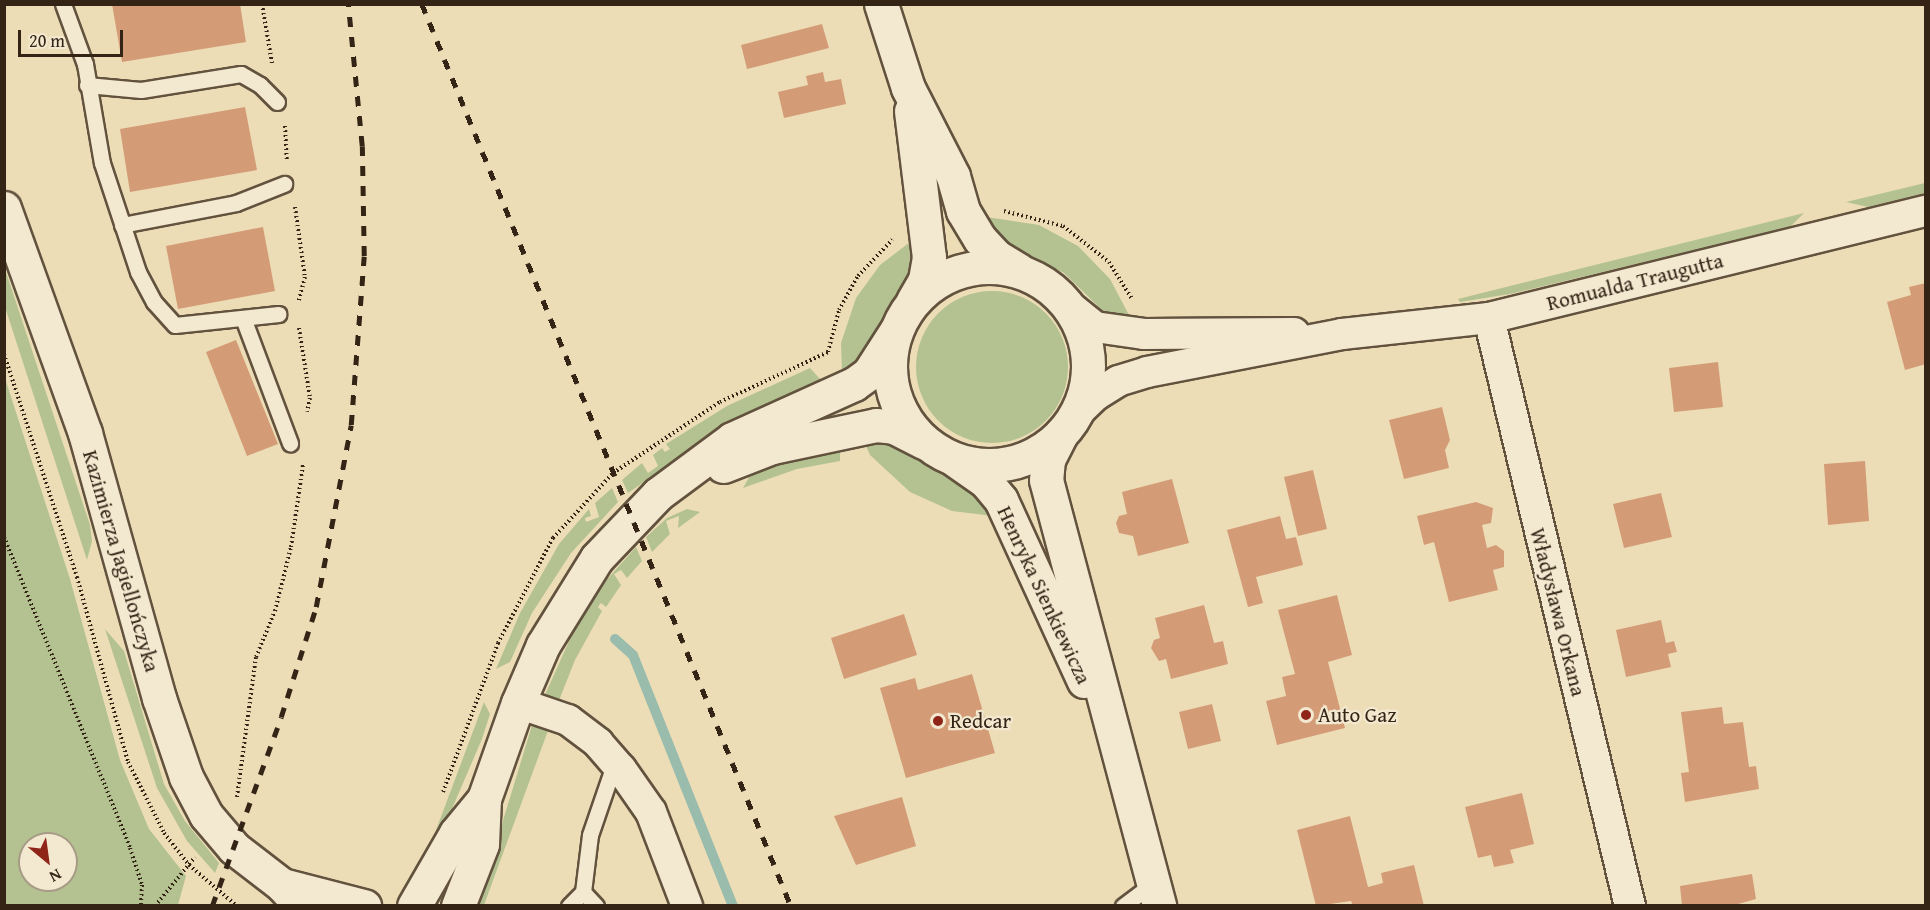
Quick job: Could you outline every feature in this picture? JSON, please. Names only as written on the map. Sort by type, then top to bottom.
[{"type":"main road","points":[[658,494],[772,447],[837,431],[876,425],[894,427],[942,452],[972,463],[1012,462],[1042,450],[1068,425],[1085,393],[1089,363],[1083,333],[1069,306],[1047,285],[997,257],[980,239],[908,88],[881,4]]},
{"type":"main road","points":[[458,906],[482,844],[484,799],[518,703],[569,597],[597,558],[658,494],[732,440],[854,384],[869,373],[925,280],[929,257],[908,88]]},
{"type":"main road","name":"Kazimierza Jagiellończyka","points":[[4,208],[85,433],[159,698],[186,777],[206,815],[234,848],[292,895],[364,906]]},
{"type":"main road","points":[[942,452],[912,429],[891,384],[890,360],[903,318],[932,284],[960,271],[990,266],[1020,271]]},
{"type":"main road","name":"Henryka Sienkiewicza","points":[[1068,425],[1047,459],[1046,480],[1156,894]]},
{"type":"main road","name":"Henryka Sienkiewicza","points":[[942,452],[986,482],[1001,500],[1117,751]]},
{"type":"main road","points":[[414,906],[456,832],[484,799]]},
{"type":"street","name":"Romualda Traugutta","points":[[1068,425],[1103,391],[1147,372],[1342,334],[1489,318],[1926,211]]},
{"type":"street","name":"Romualda Traugutta","points":[[1069,306],[1095,327],[1144,334],[1342,334]]},
{"type":"street","name":"Władysława Orkana","points":[[1489,318],[1630,906]]},
{"type":"street","points":[[518,703],[568,720],[615,762],[651,812],[687,906]]},
{"type":"lane","points":[[63,4],[85,64],[102,163],[138,272],[154,302],[175,325],[278,314]]},
{"type":"lane","points":[[87,85],[141,90],[241,74],[260,85],[277,102]]},
{"type":"lane","points":[[122,225],[236,203],[284,184]]},
{"type":"lane","points":[[243,318],[290,443]]},
{"type":"lane","points":[[568,906],[583,892],[590,835],[615,762]]},
{"type":"lane","points":[[583,892],[596,906]]},
{"type":"lane","points":[[1123,906],[1156,894]]},
{"type":"path","points":[[995,210],[1017,212],[1063,226],[1109,262],[1133,302]]},
{"type":"path","points":[[828,352],[839,310],[858,276],[897,237]]},
{"type":"path","points":[[4,354],[73,566],[128,762],[150,810],[189,865],[237,906]]},
{"type":"path","points":[[4,537],[130,848],[142,885],[141,906]]},
{"type":"path","points":[[155,906],[195,857]]},
{"type":"green space","points":[[1925,183],[1925,193],[1868,207],[1846,202]]},
{"type":"green space","points":[[1804,213],[1791,226],[1510,294],[1460,302],[1458,299]]},
{"type":"green space","points":[[986,217],[1039,225],[1078,246],[1110,279],[1130,317],[1104,312],[1064,273],[1006,243]]},
{"type":"green space","points":[[914,239],[916,257],[905,287],[864,355],[842,372],[841,343],[856,298],[880,265]]},
{"type":"green space","points":[[5,269],[90,525],[92,541],[87,560],[5,307]]},
{"type":"green space","points":[[992,291],[1021,297],[1034,304],[1045,314],[1055,325],[1062,338],[1068,367],[1062,396],[1055,409],[1045,420],[1034,430],[1021,437],[992,443],[963,437],[950,430],[939,420],[929,409],[922,396],[916,367],[922,338],[929,325],[939,314],[950,304],[963,297]]},
{"type":"green space","points":[[810,368],[821,380],[738,417],[628,493],[622,480],[642,463],[648,473],[658,466],[653,455],[662,448],[665,452],[670,449],[666,444],[727,406]]},
{"type":"green space","points":[[4,375],[70,579],[120,760],[149,829],[186,876],[178,905],[5,905]]},
{"type":"green space","points":[[879,440],[904,446],[978,492],[993,516],[952,511],[910,492],[870,455],[864,441]]},
{"type":"green space","points":[[840,444],[840,461],[797,469],[743,488],[755,467]]},
{"type":"green space","points":[[612,488],[618,502],[571,553],[532,613],[510,662],[496,669],[520,613],[559,544],[589,509],[591,516],[585,518],[586,522],[599,517],[595,503]]},
{"type":"green space","points":[[687,509],[700,512],[678,528],[679,516],[666,521],[670,534],[652,552],[646,537],[667,518]]},
{"type":"green space","points":[[636,547],[642,561],[627,578],[621,570],[614,574],[621,585],[606,607],[601,603],[598,607],[602,611],[575,660],[558,703],[544,697],[578,621],[602,585]]},
{"type":"green space","points":[[105,629],[124,651],[164,784],[185,821],[219,863],[215,873],[187,841],[157,788]]},
{"type":"green space","points":[[484,702],[490,714],[482,739],[442,832],[413,870],[433,838]]},
{"type":"green space","points":[[533,722],[549,728],[484,905],[477,906]]},
{"type":"building","points":[[112,4],[240,4],[246,42],[122,62]]},
{"type":"building","points":[[822,24],[829,48],[747,69],[741,45]]},
{"type":"building","points":[[823,72],[825,82],[841,79],[846,104],[784,118],[778,92],[808,85],[806,76]]},
{"type":"building","points":[[245,107],[257,170],[130,192],[120,129]]},
{"type":"building","points":[[263,227],[275,291],[178,309],[166,246]]},
{"type":"building","points":[[1926,283],[1926,364],[1905,370],[1887,302],[1911,295],[1909,287]]},
{"type":"building","points":[[236,340],[278,444],[247,456],[206,352]]},
{"type":"building","points":[[1718,362],[1723,407],[1674,412],[1669,368]]},
{"type":"building","points":[[1442,407],[1450,440],[1445,450],[1449,468],[1404,479],[1389,420]]},
{"type":"building","points":[[1865,461],[1869,521],[1828,525],[1824,464]]},
{"type":"building","points":[[1313,470],[1327,529],[1298,536],[1284,477]]},
{"type":"building","points":[[1172,479],[1189,543],[1138,556],[1133,536],[1119,533],[1116,523],[1119,516],[1127,514],[1122,492]]},
{"type":"building","points":[[1661,493],[1672,537],[1624,548],[1613,504]]},
{"type":"building","points":[[1476,502],[1493,508],[1491,523],[1482,525],[1487,548],[1496,545],[1504,551],[1504,567],[1493,570],[1498,590],[1449,602],[1434,542],[1424,545],[1417,516]]},
{"type":"building","points":[[1280,516],[1286,539],[1296,537],[1303,565],[1256,577],[1263,603],[1248,607],[1227,530]]},
{"type":"building","points":[[1337,595],[1352,655],[1328,662],[1345,728],[1277,745],[1266,701],[1286,696],[1282,677],[1295,674],[1278,610]]},
{"type":"building","points":[[1204,605],[1214,643],[1223,641],[1228,664],[1171,679],[1166,659],[1159,661],[1151,648],[1154,640],[1160,638],[1155,618]]},
{"type":"building","points":[[904,614],[917,655],[844,679],[831,638]]},
{"type":"building","points":[[1661,620],[1666,643],[1674,641],[1677,652],[1668,654],[1671,667],[1626,677],[1616,630]]},
{"type":"building","name":"Redcar","points":[[972,674],[995,753],[906,778],[880,688],[915,678],[918,690]]},
{"type":"building","points":[[1212,704],[1221,741],[1188,749],[1179,712]]},
{"type":"building","points":[[1722,707],[1724,724],[1743,722],[1749,767],[1756,766],[1759,789],[1685,802],[1681,773],[1689,772],[1681,712]]},
{"type":"building","points":[[1522,793],[1534,844],[1510,850],[1514,863],[1494,867],[1491,855],[1478,858],[1465,807]]},
{"type":"building","points":[[902,797],[916,846],[856,865],[834,816]]},
{"type":"building","points":[[1350,816],[1368,887],[1383,883],[1381,873],[1414,865],[1424,906],[1353,906],[1351,901],[1316,906],[1297,830]]},
{"type":"building","points":[[1752,874],[1756,899],[1731,906],[1682,906],[1680,886]]},
{"type":"waterway","points":[[615,639],[633,655],[733,906]]},
{"type":"railway","points":[[212,906],[281,717],[316,607],[351,425],[364,256],[362,146],[348,4]]},
{"type":"railway","points":[[422,4],[791,906]]},
{"type":"place","name":"Auto Gaz","points":[[1306,715]]},
{"type":"place","name":"Redcar","points":[[938,721]]}]
